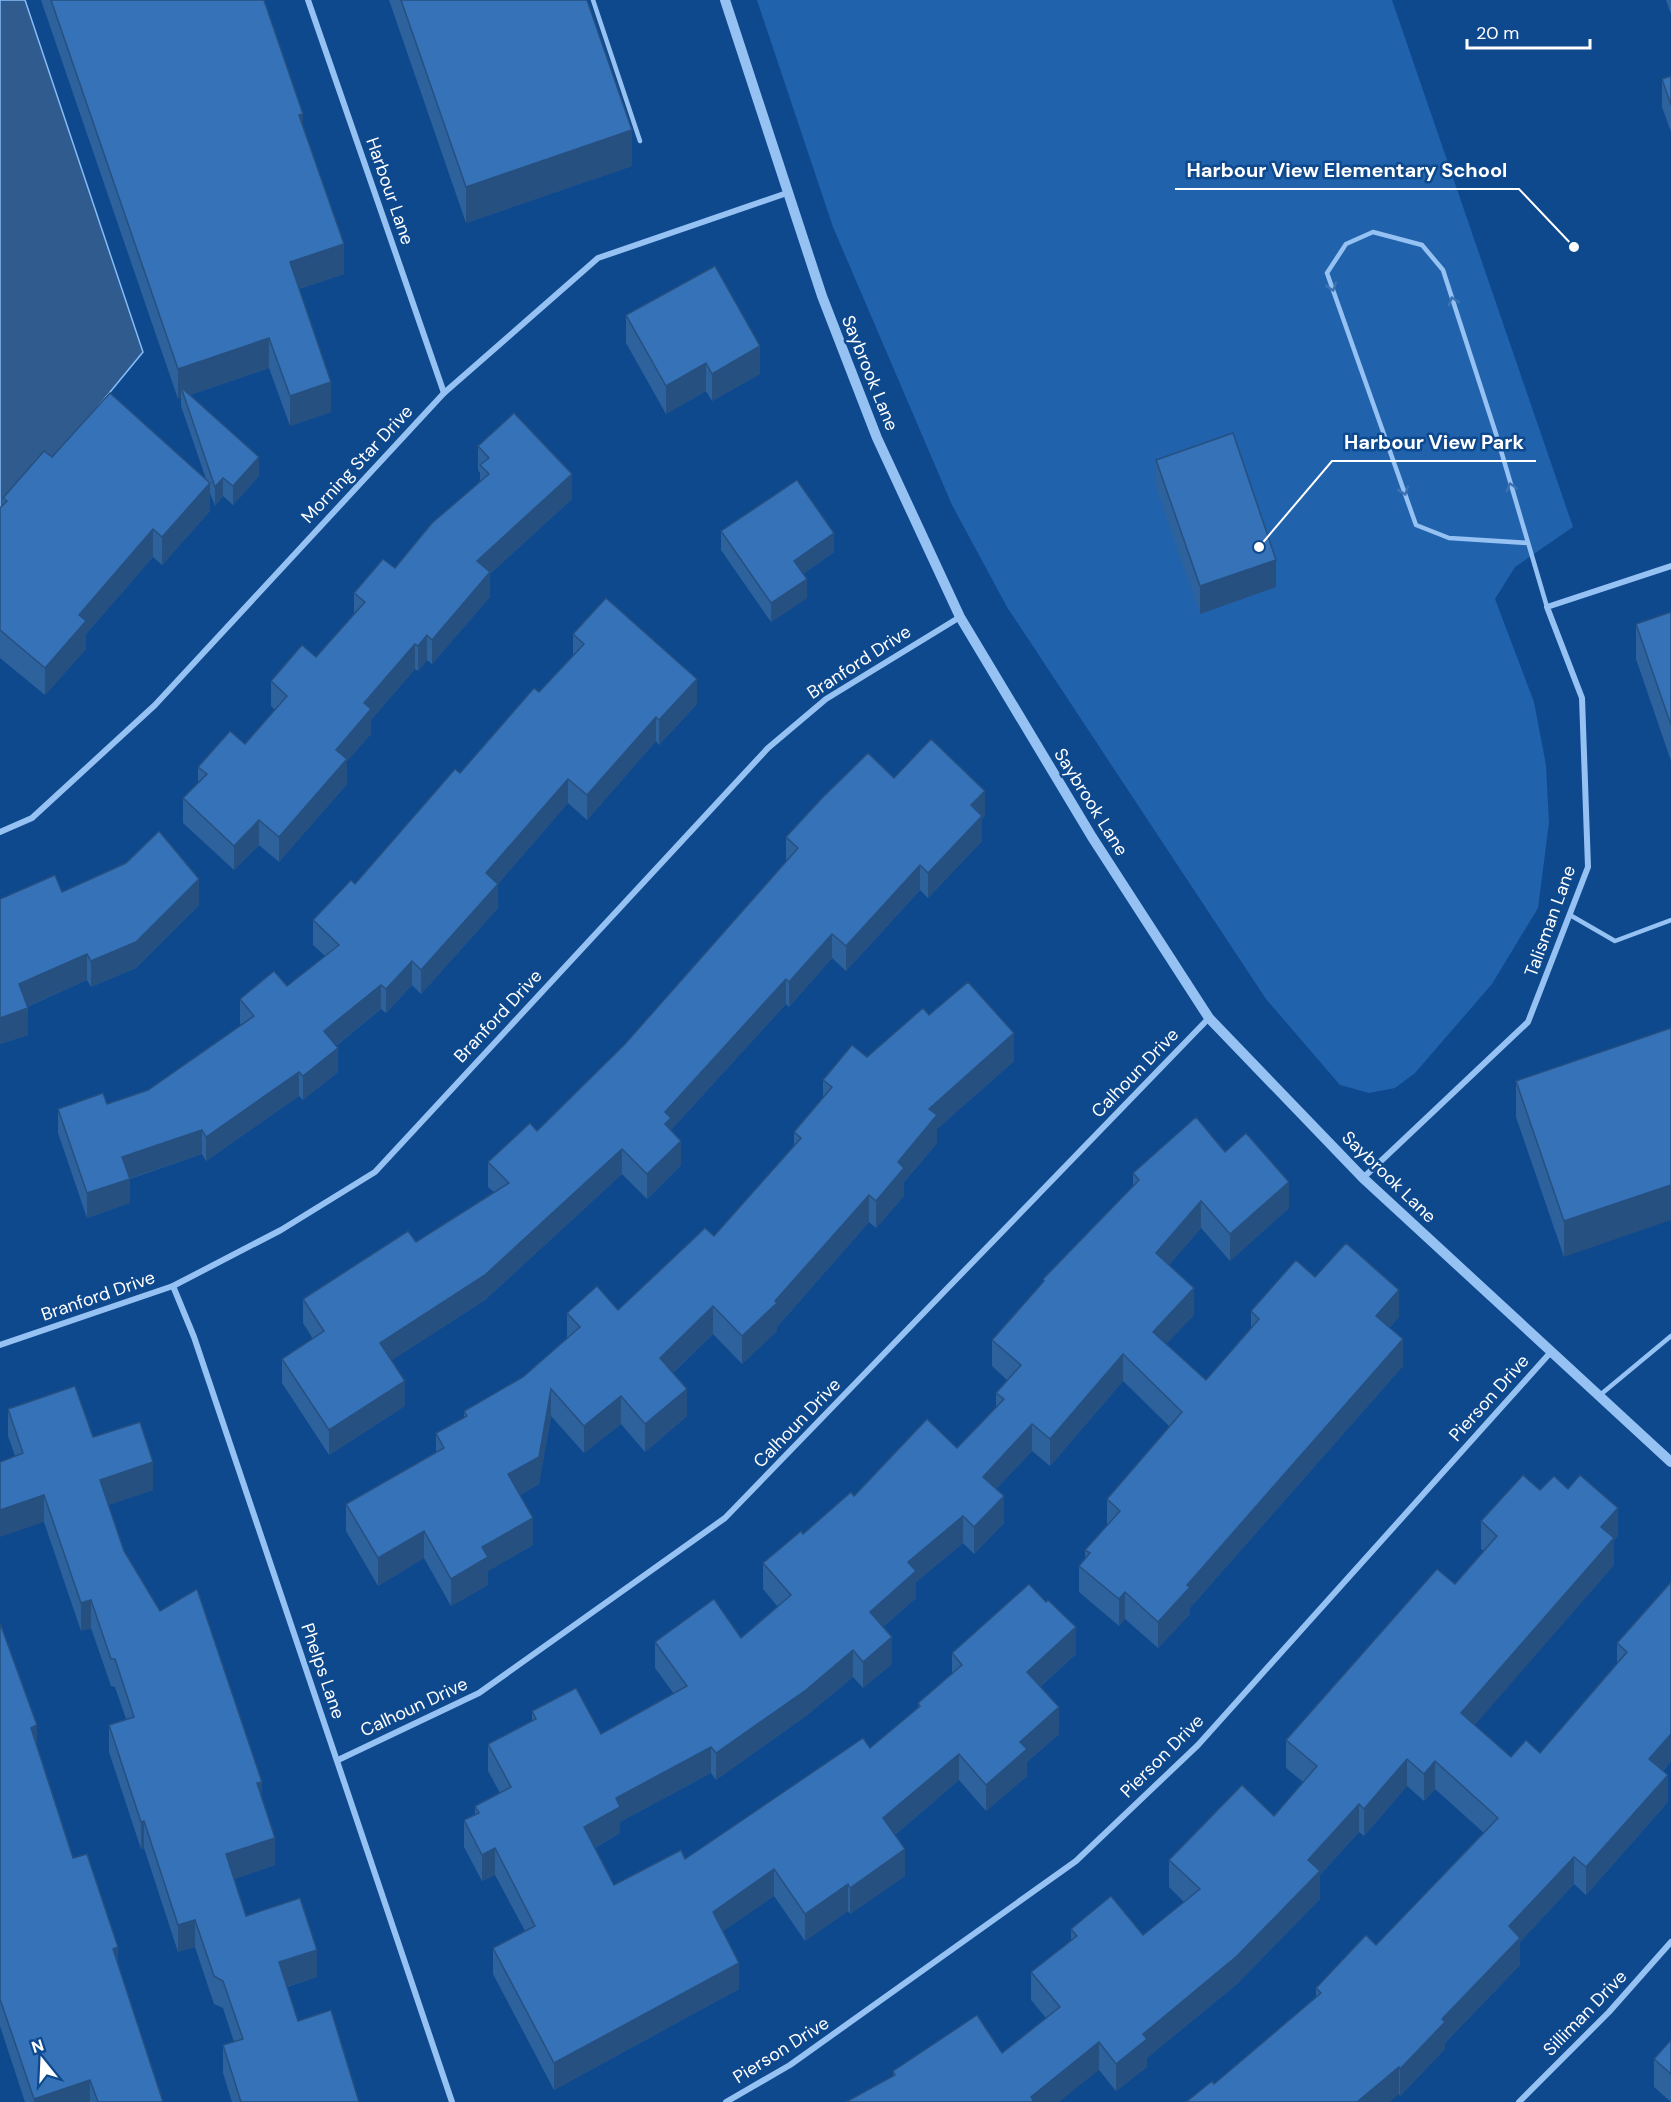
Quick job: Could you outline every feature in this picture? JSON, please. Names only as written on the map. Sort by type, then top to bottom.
[{"type":"street","name":"Harbour Lane","points":[[308,0],[444,393]]},
{"type":"street","name":"Saybrook Lane","points":[[725,0],[822,296],[878,438],[960,617],[1092,837],[1209,1018],[1364,1178],[1550,1353],[1671,1462]]},
{"type":"street","name":"Morning Star Drive","points":[[0,832],[32,818],[155,705],[444,393],[598,258],[787,193]]},
{"type":"street","points":[[1547,607],[1671,566]]},
{"type":"street","name":"Talisman Lane","points":[[1364,1178],[1528,1022],[1588,867],[1582,698],[1547,607]]},
{"type":"street","name":"Branford Drive","points":[[0,1346],[172,1286],[281,1230],[375,1172],[768,748],[825,699],[960,617]]},
{"type":"street","name":"Calhoun Drive","points":[[338,1760],[479,1693],[725,1518],[1209,1018]]},
{"type":"street","name":"Phelps Lane","points":[[172,1286],[194,1337],[452,2102]]},
{"type":"street","name":"Pierson Drive","points":[[726,2102],[790,2065],[1076,1861],[1198,1744],[1550,1353]]},
{"type":"street","name":"Silliman Drive","points":[[1519,2102],[1609,2012],[1671,1942]]},
{"type":"lane","points":[[593,0],[640,141]]},
{"type":"lane","points":[[1528,543],[1449,538],[1416,525],[1327,273],[1346,244],[1372,232],[1422,245],[1443,270],[1528,543],[1547,607]]},
{"type":"lane","points":[[1570,915],[1615,941],[1671,920]]},
{"type":"lane","points":[[1598,1396],[1671,1336]]},
{"type":"shaded area","points":[[0,0],[25,0],[143,352],[59,454],[0,516]]},
{"type":"shaded area","points":[[757,0],[1392,0],[1573,527],[1515,567],[1495,599],[1534,702],[1546,765],[1549,823],[1538,908],[1492,984],[1415,1073],[1395,1088],[1369,1093],[1340,1085],[1266,999],[1007,607],[952,505],[833,227]]},
{"type":"building","points":[[51,0],[264,0],[303,114],[299,115],[344,244],[290,262],[331,382],[290,396],[269,338],[178,369]]},
{"type":"building","points":[[401,0],[587,0],[632,130],[466,187]]},
{"type":"building","points":[[1671,76],[1671,105],[1662,79]]},
{"type":"building","points":[[715,266],[760,346],[712,374],[706,363],[666,386],[626,315]]},
{"type":"building","points":[[181,387],[259,457],[233,486],[223,478],[215,487]]},
{"type":"building","points":[[110,393],[210,483],[162,537],[153,529],[79,615],[86,621],[45,668],[0,630],[0,508],[7,501],[3,498],[44,451],[52,457]]},
{"type":"building","points":[[514,413],[572,474],[477,561],[490,572],[432,640],[427,635],[418,646],[415,644],[364,703],[371,709],[336,750],[347,759],[279,837],[259,820],[234,846],[183,798],[207,774],[198,767],[230,731],[245,744],[287,696],[271,681],[302,645],[316,657],[365,602],[354,593],[383,559],[395,568],[432,523],[489,474],[480,465],[489,458],[478,446]]},
{"type":"building","points":[[1233,433],[1276,560],[1200,586],[1156,460]]},
{"type":"building","points":[[797,480],[834,533],[794,561],[807,579],[771,603],[721,531]]},
{"type":"building","points":[[606,598],[697,679],[659,720],[656,717],[587,795],[568,779],[486,873],[498,884],[421,970],[412,961],[386,989],[381,985],[324,1031],[338,1048],[303,1076],[299,1072],[206,1137],[202,1130],[122,1157],[130,1179],[87,1193],[58,1109],[103,1093],[107,1104],[148,1090],[254,1016],[240,999],[274,971],[287,986],[339,945],[313,920],[351,880],[355,884],[455,769],[460,773],[534,688],[539,692],[584,644],[573,634]]},
{"type":"building","points":[[1671,612],[1671,725],[1636,624]]},
{"type":"building","points":[[931,739],[985,791],[971,805],[982,816],[928,873],[920,865],[846,946],[832,934],[789,982],[786,979],[665,1112],[671,1118],[665,1124],[681,1141],[647,1174],[622,1149],[485,1275],[380,1343],[405,1381],[329,1430],[282,1359],[324,1331],[303,1299],[408,1231],[416,1242],[509,1183],[488,1162],[530,1123],[537,1131],[625,1044],[798,848],[786,837],[823,797],[868,753],[894,778]]},
{"type":"building","points":[[159,831],[199,879],[136,942],[91,961],[87,954],[19,984],[28,1008],[0,1018],[0,899],[55,875],[62,892],[126,863]]},
{"type":"building","points":[[968,982],[1014,1033],[929,1109],[937,1115],[898,1162],[904,1168],[876,1201],[869,1195],[775,1301],[777,1303],[742,1336],[713,1306],[660,1358],[687,1389],[645,1424],[621,1396],[584,1426],[551,1389],[539,1457],[508,1474],[533,1518],[482,1547],[488,1557],[451,1579],[424,1531],[378,1558],[346,1504],[444,1448],[436,1433],[467,1416],[464,1411],[523,1377],[580,1327],[567,1313],[597,1286],[618,1310],[705,1228],[714,1236],[801,1138],[794,1132],[832,1087],[823,1080],[852,1045],[867,1057],[923,1008],[929,1015]]},
{"type":"building","points":[[1671,1028],[1671,1185],[1564,1221],[1516,1081]]},
{"type":"building","points":[[1196,1117],[1225,1152],[1246,1133],[1289,1182],[1230,1234],[1201,1201],[1156,1253],[1194,1288],[1153,1332],[1206,1380],[1259,1319],[1251,1311],[1296,1260],[1315,1277],[1346,1243],[1399,1290],[1376,1316],[1403,1339],[1187,1585],[1190,1587],[1158,1622],[1125,1592],[1119,1599],[1079,1566],[1090,1553],[1085,1550],[1120,1511],[1107,1499],[1182,1412],[1123,1354],[1050,1439],[1032,1424],[983,1477],[1004,1496],[974,1527],[963,1516],[908,1562],[916,1571],[870,1612],[892,1637],[863,1662],[853,1650],[806,1690],[716,1753],[711,1747],[616,1798],[620,1807],[584,1827],[614,1885],[681,1850],[685,1859],[863,1738],[870,1748],[920,1706],[918,1703],[962,1665],[952,1653],[1029,1584],[1046,1602],[1048,1600],[1076,1627],[1027,1672],[1059,1707],[1020,1742],[1027,1749],[986,1785],[959,1754],[883,1818],[905,1849],[850,1888],[848,1884],[805,1914],[774,1869],[713,1912],[739,1963],[554,2063],[493,1948],[535,1926],[495,1848],[482,1855],[464,1820],[479,1813],[475,1806],[511,1787],[488,1744],[536,1719],[532,1711],[576,1688],[601,1734],[687,1686],[655,1642],[714,1599],[741,1638],[791,1595],[763,1563],[801,1531],[803,1534],[851,1492],[854,1496],[927,1419],[957,1448],[1004,1399],[996,1393],[1021,1365],[992,1340],[1044,1281],[1043,1279],[1139,1180],[1133,1173]]},
{"type":"building","points":[[75,1386],[93,1437],[140,1422],[153,1462],[100,1480],[124,1551],[160,1611],[197,1589],[262,1782],[257,1783],[275,1838],[226,1854],[246,1916],[300,1898],[317,1950],[279,1962],[298,2021],[331,2010],[359,2102],[241,2102],[223,2045],[243,2039],[223,1981],[214,1976],[195,1920],[178,1925],[144,1821],[141,1822],[109,1725],[134,1717],[115,1659],[111,1659],[91,1600],[81,1603],[44,1495],[0,1510],[0,1462],[23,1453],[8,1409]]},
{"type":"building","points":[[1523,1475],[1540,1490],[1554,1476],[1568,1489],[1580,1475],[1618,1508],[1601,1527],[1614,1538],[1461,1713],[1511,1757],[1526,1740],[1540,1753],[1627,1652],[1617,1643],[1671,1582],[1671,1734],[1649,1759],[1668,1775],[1586,1867],[1574,1857],[1509,1926],[1520,1938],[1442,2019],[1445,2022],[1400,2069],[1399,2067],[1357,2102],[1186,2102],[1212,2081],[1214,2084],[1321,1993],[1316,1988],[1366,1935],[1376,1945],[1498,1818],[1435,1761],[1424,1774],[1407,1759],[1364,1809],[1359,1804],[1308,1860],[1320,1871],[1237,1956],[1143,2034],[1147,2039],[1116,2064],[1099,2042],[1031,2097],[1034,2102],[846,2102],[895,2075],[893,2071],[977,2015],[1002,2053],[1060,2007],[1031,1972],[1077,1936],[1071,1929],[1111,1896],[1143,1935],[1200,1889],[1169,1860],[1242,1785],[1274,1816],[1317,1766],[1286,1740],[1437,1569],[1455,1584],[1497,1536],[1481,1521]]},
{"type":"building","points":[[0,1623],[37,1725],[31,1728],[73,1858],[87,1854],[118,1947],[113,1949],[163,2102],[98,2102],[90,2080],[34,2099],[0,1999]]},
{"type":"building","points":[[1671,2040],[1671,2074],[1654,2059]]},
{"type":"place","name":"Harbour View Elementary School","points":[[1574,247]]},
{"type":"place","name":"Harbour View Park","points":[[1259,547]]}]
